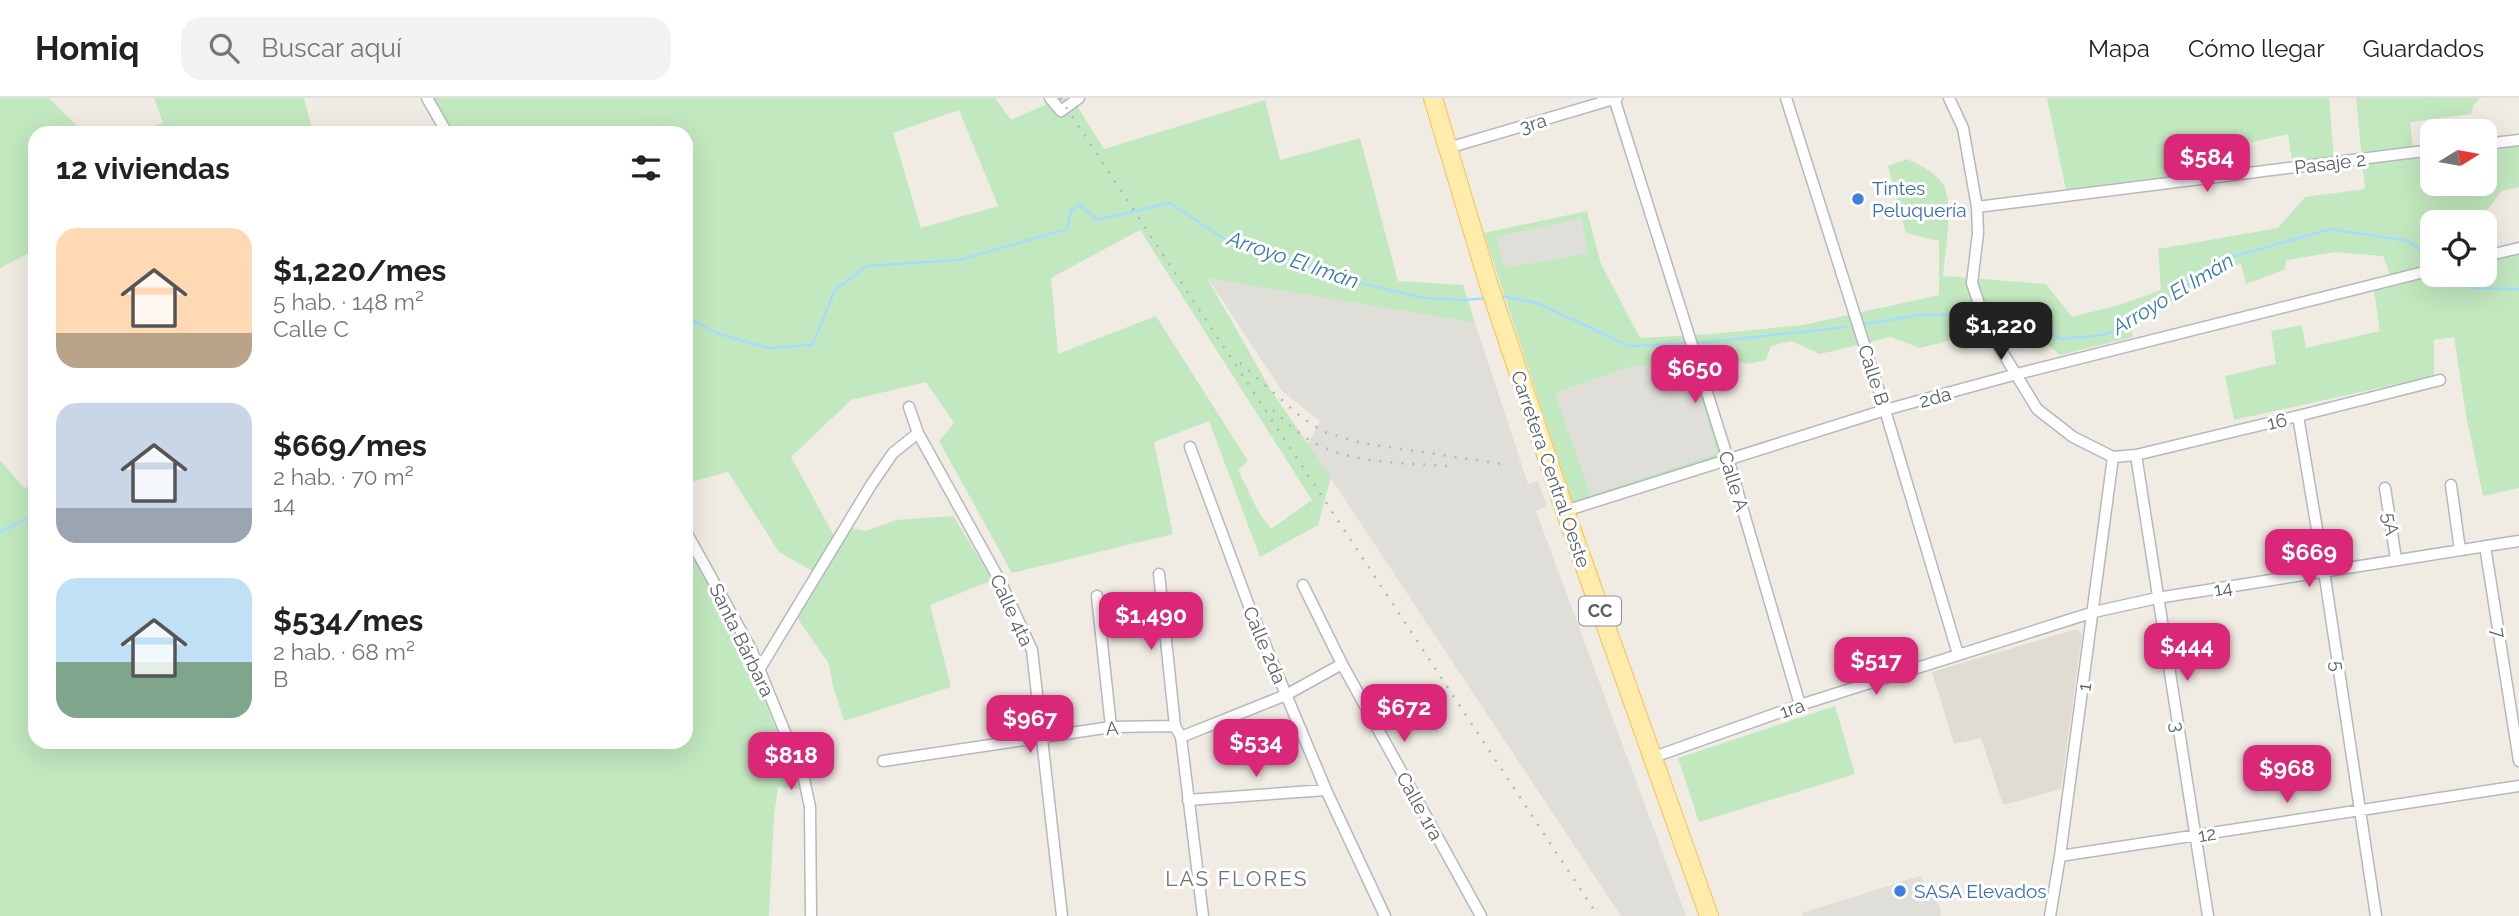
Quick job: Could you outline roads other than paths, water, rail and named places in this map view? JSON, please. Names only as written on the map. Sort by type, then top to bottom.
[{"type":"main road","name":"Carretera Central Oeste","points":[[1433,98],[1488,282],[1564,511],[1709,916]]},
{"type":"street","points":[[427,98],[443,126]]},
{"type":"street","points":[[1050,98],[1061,111],[1079,98]]},
{"type":"street","name":"3ra","points":[[1448,148],[1615,98]]},
{"type":"street","name":"Calle A","points":[[1615,98],[1728,459],[1800,705]]},
{"type":"street","name":"Calle B","points":[[1786,98],[1885,410],[1958,654]]},
{"type":"street","points":[[1949,98],[1963,128],[1977,207],[1978,233],[1972,282],[1986,326],[2037,409],[2073,437],[2113,457]]},
{"type":"street","points":[[2497,142],[2519,139]]},
{"type":"street","name":"Pasaje 2","points":[[1977,207],[2420,152]]},
{"type":"street","points":[[2497,253],[2519,248]]},
{"type":"street","name":"2da","points":[[1564,511],[1885,410],[2017,374],[2420,273]]},
{"type":"street","name":"16","points":[[2113,457],[2298,416],[2440,380]]},
{"type":"street","name":"Calle 4ta","points":[[909,407],[919,433],[1000,581],[1031,650],[1062,916]]},
{"type":"street","name":"5","points":[[2298,416],[2325,571],[2376,916]]},
{"type":"street","points":[[759,670],[870,485],[893,453],[919,433]]},
{"type":"street","name":"Calle 2da","points":[[1190,447],[1228,555],[1286,695],[1326,790],[1385,916]]},
{"type":"street","name":"3","points":[[2136,454],[2208,916]]},
{"type":"street","name":"1","points":[[2050,916],[2094,612],[2113,457]]},
{"type":"street","points":[[2451,485],[2460,550]]},
{"type":"street","name":"5A","points":[[2385,488],[2396,559]]},
{"type":"street","name":"14","points":[[2094,612],[2157,598],[2519,541]]},
{"type":"street","name":"Santa Bárbara","points":[[693,545],[751,649],[804,779],[810,807],[811,916]]},
{"type":"street","name":"7","points":[[2485,546],[2519,761]]},
{"type":"street","points":[[1159,574],[1175,726],[1181,737],[1203,916]]},
{"type":"street","name":"Calle 1ra","points":[[1303,584],[1342,664],[1481,916]]},
{"type":"street","points":[[1097,596],[1111,727]]},
{"type":"street","name":"1ra","points":[[1651,758],[1800,705],[2094,612]]},
{"type":"street","points":[[1181,737],[1286,695],[1342,664]]},
{"type":"street","name":"A","points":[[883,761],[1111,727],[1175,726]]},
{"type":"street","name":"12","points":[[2060,856],[2519,786]]},
{"type":"street","points":[[1188,800],[1326,790]]},
{"type":"waterway","name":"Arroyo El Imán","points":[[693,321],[716,333],[768,348],[812,345],[835,290],[867,266],[959,260],[1067,229],[1071,210],[1080,205],[1097,220],[1170,203],[1224,239],[1365,284],[1423,298],[1487,298]]},
{"type":"waterway","name":"Arroyo El Imán","points":[[1994,313],[2013,313],[2060,339],[2104,335],[2126,326],[2228,258],[2331,229],[2408,241],[2420,250]]},
{"type":"waterway","name":"Arroyo El Imán","points":[[2470,287],[2519,289]]},
{"type":"waterway","name":"Arroyo El Imán","points":[[1501,296],[1537,303],[1629,346],[1683,344]]},
{"type":"waterway","name":"Arroyo El Imán","points":[[1865,324],[1919,315],[1970,314]]},
{"type":"waterway","name":"Arroyo El Imán","points":[[1699,343],[1846,327]]},
{"type":"waterway","name":"Arroyo El Imán","points":[[0,532],[28,520]]},
{"type":"railway","points":[[1060,98],[1598,916]]},
{"type":"railway","points":[[1240,363],[1301,417],[1324,432],[1362,443],[1509,465]]},
{"type":"railway","points":[[1273,410],[1306,438],[1344,455],[1388,462],[1447,466]]},
{"type":"place","name":"Tintes Peluquería","points":[[1858,199]]},
{"type":"place","name":"SASA Elevados","points":[[1900,891]]},
{"type":"district","name":"LAS FLORES","points":[[1237,879]]}]
